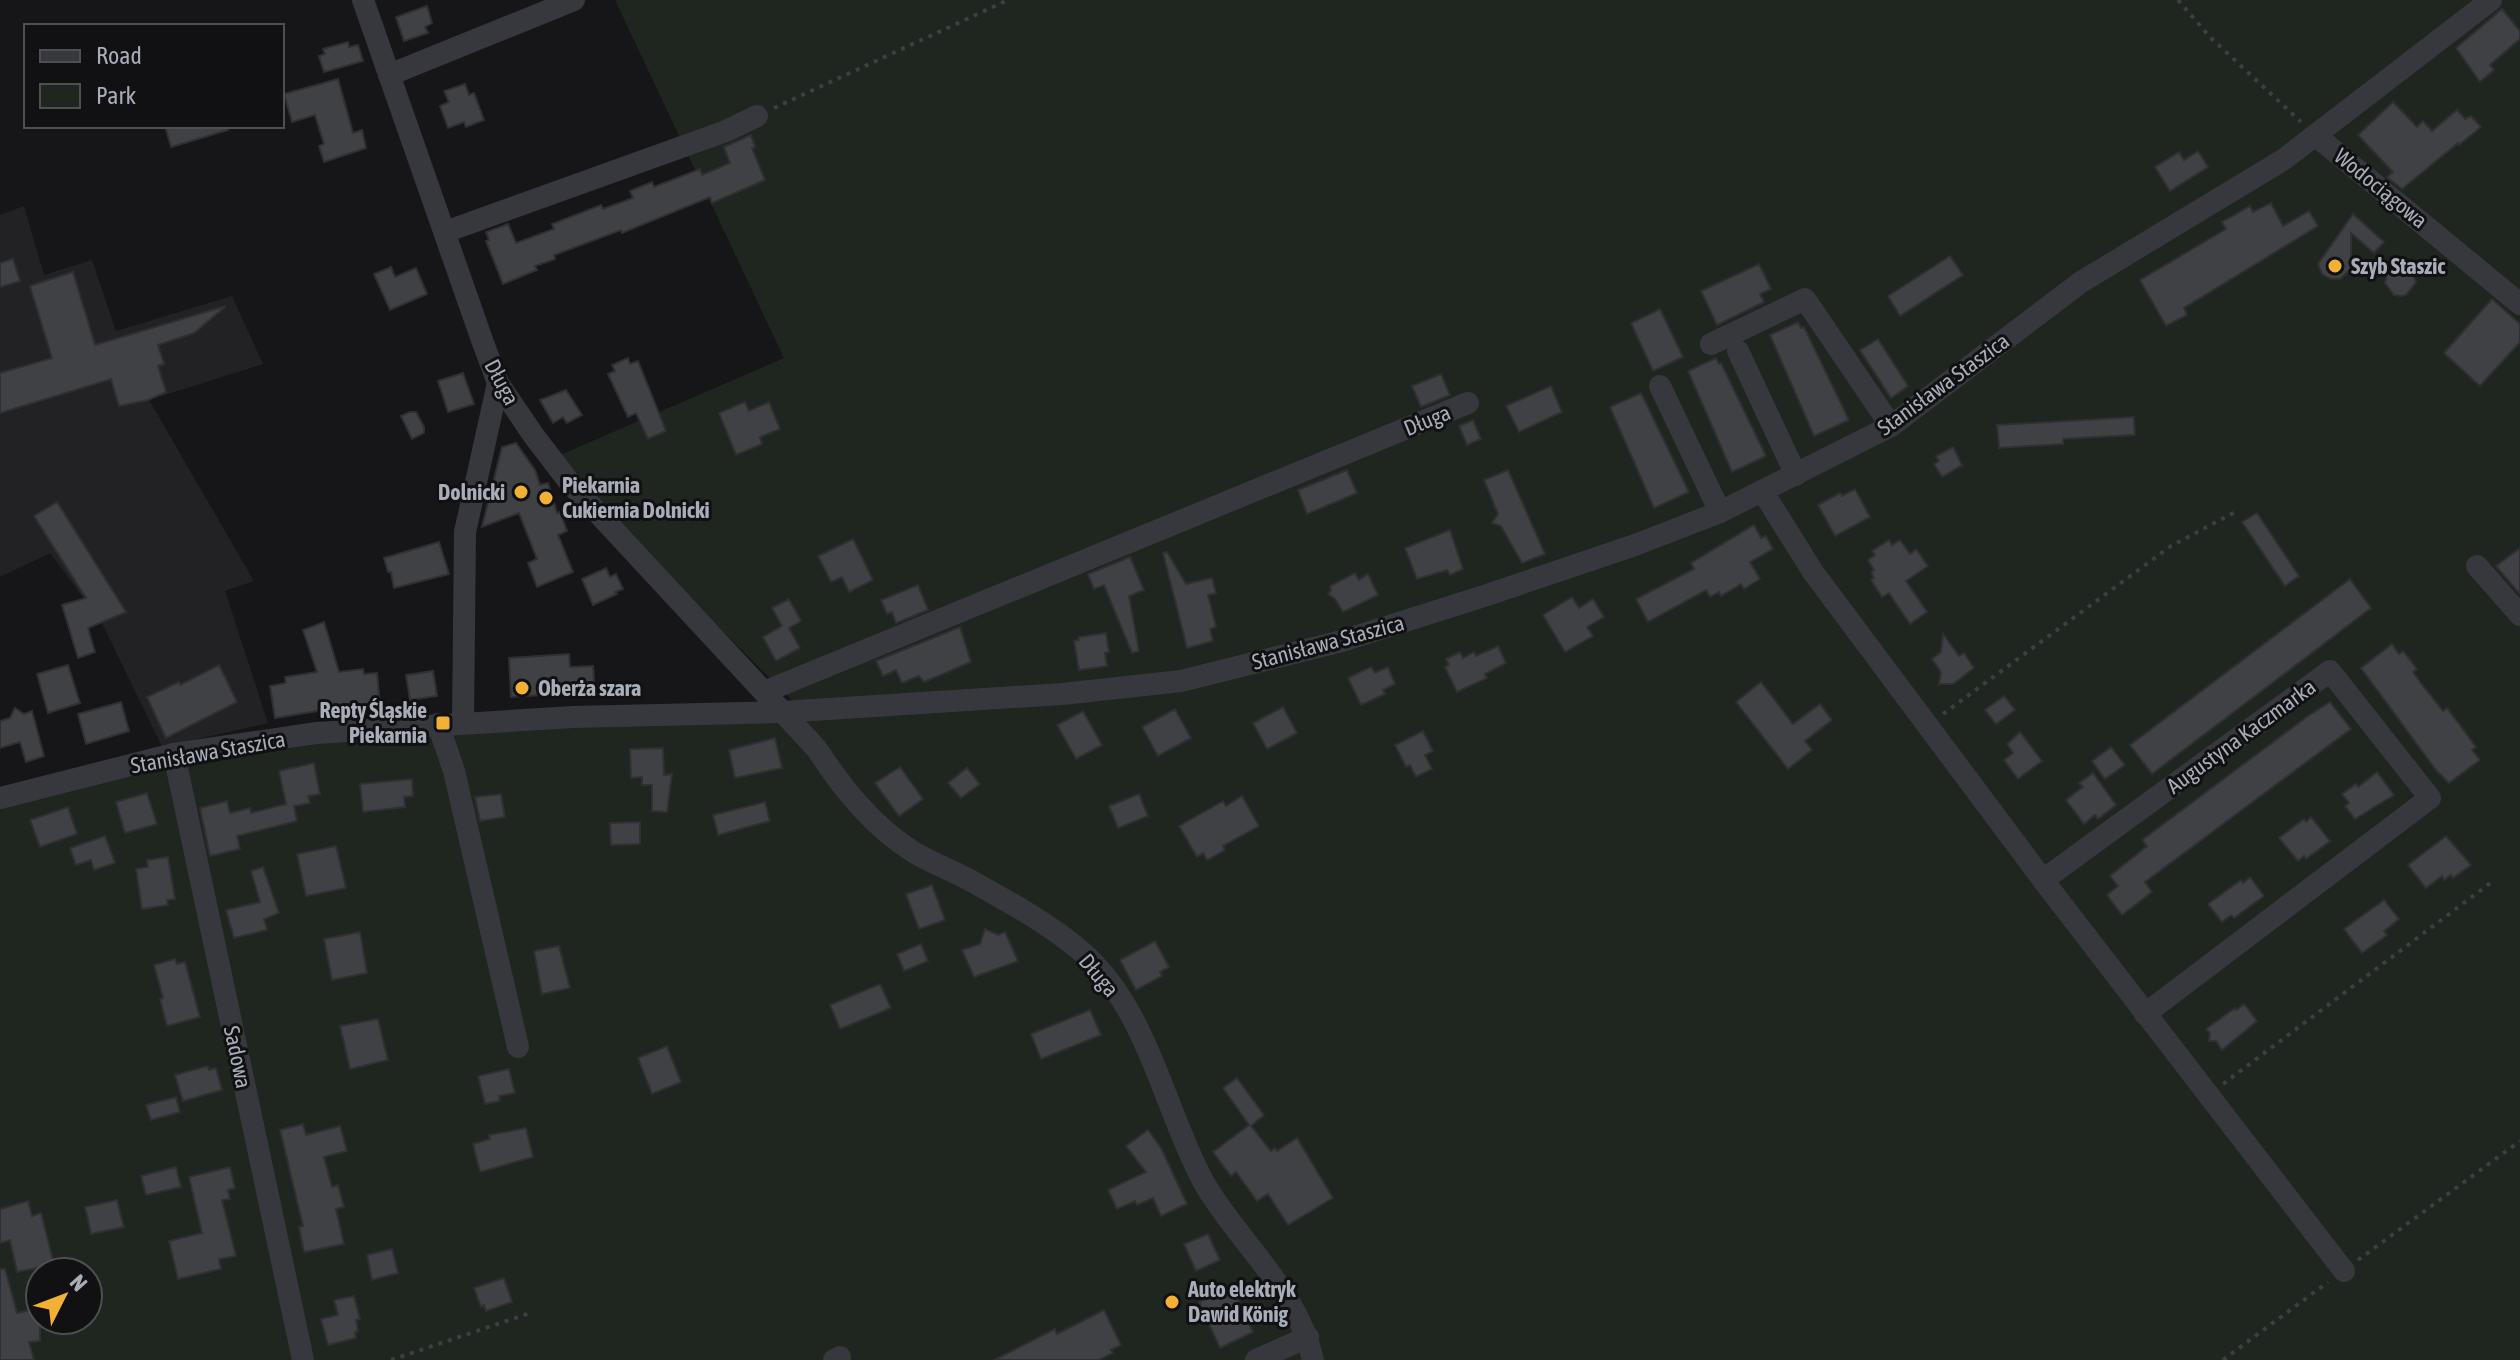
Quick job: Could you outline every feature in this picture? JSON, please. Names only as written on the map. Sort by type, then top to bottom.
[{"type":"street","name":"Długa","points":[[363,0],[498,383],[534,436],[570,483],[816,748],[860,807],[915,852],[976,883],[1062,937],[1100,971],[1130,1014],[1208,1188],[1281,1286],[1308,1337],[1313,1360]]},
{"type":"street","points":[[389,75],[574,0]]},
{"type":"street","name":"Stanisława Staszica","points":[[0,798],[174,754],[317,733],[463,722],[782,712],[1062,694],[1181,681],[1356,637],[1620,550],[1720,512],[1891,426],[2081,282],[2283,160],[2491,0]]},
{"type":"street","points":[[445,232],[726,131],[757,116]]},
{"type":"street","name":"Wodociągowa","points":[[2315,135],[2520,304]]},
{"type":"street","points":[[1711,344],[1805,299],[1891,426]]},
{"type":"street","points":[[1738,351],[1796,475]]},
{"type":"street","points":[[463,722],[465,532],[498,383]]},
{"type":"street","points":[[1660,386],[1720,512]]},
{"type":"street","name":"Długa","points":[[764,692],[1468,403]]},
{"type":"street","points":[[1763,492],[1813,572],[2043,880],[2344,1271]]},
{"type":"street","points":[[2477,566],[2520,615]]},
{"type":"street","name":"Augustyna Kaczmarka","points":[[2043,880],[2330,671],[2430,798],[2145,1014]]},
{"type":"street","points":[[438,724],[454,771],[518,1047]]},
{"type":"street","name":"Sadowa","points":[[174,754],[303,1360]]},
{"type":"street","points":[[1256,1360],[1308,1337]]},
{"type":"path","points":[[757,116],[1008,0]]},
{"type":"path","points":[[2178,0],[2209,36],[2315,135]]},
{"type":"path","points":[[1928,725],[2171,546],[2237,511]]},
{"type":"path","points":[[2208,1095],[2493,881]]},
{"type":"path","points":[[2223,1360],[2520,1141]]},
{"type":"path","points":[[391,1360],[533,1312]]},
{"type":"shaded area","points":[[24,206],[44,275],[92,260],[116,331],[232,296],[263,364],[149,400],[254,581],[225,591],[268,723],[162,747],[102,623],[50,553],[0,577],[0,215]]},
{"type":"green space","points":[[615,0],[2520,0],[2520,1360],[0,1360],[0,803],[158,771],[359,737],[807,715],[607,516],[560,455],[784,358]]},
{"type":"building","points":[[427,6],[432,23],[425,27],[428,33],[404,41],[396,17]]},
{"type":"building","points":[[2502,9],[2520,31],[2520,39],[2490,65],[2494,70],[2480,82],[2456,48]]},
{"type":"building","points":[[348,42],[349,47],[358,45],[363,61],[324,72],[319,56],[325,54],[323,49]]},
{"type":"building","points":[[338,79],[353,133],[362,130],[366,148],[324,162],[319,146],[324,144],[315,115],[292,122],[284,94]]},
{"type":"building","points":[[465,84],[469,95],[474,93],[484,120],[466,127],[464,122],[448,128],[440,106],[449,102],[444,91]]},
{"type":"building","points":[[2393,102],[2417,127],[2423,121],[2432,131],[2457,110],[2465,119],[2471,116],[2481,127],[2402,189],[2387,177],[2393,172],[2358,135]]},
{"type":"building","points":[[166,128],[228,128],[228,130],[171,147]]},
{"type":"building","points":[[751,135],[755,147],[752,148],[765,180],[712,203],[710,197],[622,233],[621,230],[554,255],[555,259],[535,266],[537,270],[503,284],[486,241],[489,240],[486,232],[508,224],[516,243],[554,229],[552,224],[601,205],[603,209],[633,198],[630,191],[652,182],[654,187],[700,169],[702,175],[730,163],[724,147]]},
{"type":"building","points":[[2198,151],[2208,167],[2170,191],[2155,167],[2179,152],[2184,160]]},
{"type":"building","points":[[2271,203],[2283,226],[2309,211],[2318,226],[2184,308],[2187,315],[2166,326],[2140,280],[2226,229],[2222,222],[2250,206],[2253,212]]},
{"type":"building","points":[[2353,214],[2384,242],[2374,253],[2351,233],[2351,269],[2340,279],[2331,279],[2322,274],[2318,264]]},
{"type":"building","points":[[1950,256],[1963,275],[1900,316],[1888,296]]},
{"type":"building","points":[[13,259],[20,281],[0,287],[0,263]]},
{"type":"building","points":[[1759,264],[1771,289],[1760,294],[1764,302],[1717,325],[1701,291]]},
{"type":"building","points":[[2398,265],[2411,270],[2416,282],[2406,295],[2401,296],[2394,295],[2385,283],[2388,268]]},
{"type":"building","points":[[391,267],[395,277],[416,268],[427,294],[390,310],[374,274]]},
{"type":"building","points":[[73,272],[95,345],[226,306],[194,333],[158,345],[164,364],[158,366],[166,392],[148,400],[119,406],[111,379],[0,413],[0,373],[52,358],[30,286]]},
{"type":"building","points":[[2492,299],[2520,324],[2520,342],[2480,386],[2444,353]]},
{"type":"building","points":[[1660,309],[1683,357],[1653,371],[1631,323]]},
{"type":"building","points":[[1798,322],[1801,328],[1804,327],[1849,420],[1814,436],[1770,335]]},
{"type":"building","points":[[1878,339],[1908,386],[1891,398],[1860,350]]},
{"type":"building","points":[[628,358],[630,364],[638,361],[666,431],[648,439],[636,413],[628,417],[608,374],[615,371],[612,365]]},
{"type":"building","points":[[1716,358],[1766,456],[1732,472],[1688,371]]},
{"type":"building","points":[[463,373],[474,404],[448,412],[438,381]]},
{"type":"building","points":[[1441,374],[1450,395],[1421,407],[1412,386]]},
{"type":"building","points":[[1551,386],[1562,412],[1519,432],[1506,406]]},
{"type":"building","points":[[566,390],[582,415],[567,423],[563,417],[553,423],[540,400]]},
{"type":"building","points":[[1641,393],[1689,492],[1654,508],[1610,407]]},
{"type":"building","points":[[745,402],[749,411],[769,402],[780,429],[760,437],[762,444],[736,455],[719,413]]},
{"type":"building","points":[[416,412],[424,427],[424,433],[412,439],[401,416]]},
{"type":"building","points":[[2134,417],[2135,435],[2063,439],[2063,444],[1999,448],[1997,425]]},
{"type":"building","points":[[1473,420],[1481,439],[1467,445],[1459,426]]},
{"type":"building","name":"Dolnicki","points":[[516,443],[535,470],[540,485],[548,483],[557,513],[560,512],[567,531],[558,535],[573,572],[537,587],[528,563],[537,559],[519,513],[482,527],[502,447]]},
{"type":"building","points":[[1953,447],[1962,465],[1942,477],[1934,464],[1939,461],[1936,456]]},
{"type":"building","points":[[1347,470],[1357,493],[1307,514],[1298,490]]},
{"type":"building","points":[[1508,470],[1545,554],[1522,563],[1501,526],[1492,523],[1498,514],[1484,480]]},
{"type":"building","points":[[1855,489],[1870,517],[1835,536],[1818,505]]},
{"type":"building","points":[[57,502],[126,612],[88,628],[95,652],[78,658],[62,605],[86,598],[34,516]]},
{"type":"building","points":[[2257,513],[2299,576],[2285,586],[2242,522]]},
{"type":"building","points":[[1754,525],[1761,538],[1766,536],[1773,549],[1750,562],[1760,579],[1744,589],[1741,584],[1721,596],[1719,592],[1710,597],[1706,590],[1648,622],[1636,599],[1694,569],[1691,563]]},
{"type":"building","points":[[1450,530],[1463,569],[1450,575],[1447,570],[1417,579],[1405,548]]},
{"type":"building","points":[[853,539],[873,580],[849,592],[842,577],[831,582],[818,556]]},
{"type":"building","points":[[1889,540],[1892,545],[1900,540],[1910,554],[1916,549],[1928,566],[1906,581],[1927,612],[1910,624],[1889,593],[1882,597],[1871,580],[1874,570],[1868,560],[1875,555],[1872,551]]},
{"type":"building","points":[[439,542],[449,574],[394,588],[384,558]]},
{"type":"building","points":[[2520,548],[2520,594],[2496,566]]},
{"type":"building","points":[[1167,552],[1186,584],[1212,578],[1216,593],[1208,595],[1216,627],[1210,629],[1213,641],[1187,648],[1163,553]]},
{"type":"building","points":[[1130,557],[1144,590],[1129,596],[1139,651],[1132,653],[1104,585],[1094,589],[1088,574]]},
{"type":"building","points":[[606,568],[610,577],[616,574],[623,589],[593,605],[582,579]]},
{"type":"building","points":[[1355,573],[1359,580],[1368,574],[1378,595],[1343,612],[1328,594],[1330,586]]},
{"type":"building","points":[[2350,579],[2371,608],[2152,774],[2130,745]]},
{"type":"building","points":[[918,585],[928,610],[896,623],[892,612],[887,614],[881,600]]},
{"type":"building","points":[[1572,597],[1579,608],[1593,599],[1604,617],[1587,627],[1593,636],[1565,652],[1543,615]]},
{"type":"building","points":[[789,599],[801,621],[789,628],[800,648],[776,661],[763,637],[782,626],[772,608]]},
{"type":"building","points":[[324,622],[339,672],[363,669],[364,674],[377,673],[380,706],[342,710],[342,707],[275,718],[270,686],[286,683],[285,677],[317,672],[303,630]]},
{"type":"building","points":[[960,627],[971,662],[924,682],[919,676],[902,683],[896,670],[883,676],[876,661]]},
{"type":"building","points":[[1106,633],[1109,652],[1105,653],[1107,666],[1079,670],[1074,641],[1079,637]]},
{"type":"building","points":[[1943,634],[1959,656],[1964,653],[1974,668],[1953,684],[1939,684],[1941,672],[1932,659],[1941,652]]},
{"type":"building","points":[[2392,644],[2399,654],[2403,651],[2417,669],[2413,672],[2420,682],[2443,711],[2447,708],[2476,747],[2472,750],[2480,760],[2449,783],[2436,770],[2361,668]]},
{"type":"building","points":[[1498,646],[1506,663],[1485,674],[1487,678],[1457,692],[1445,667],[1449,665],[1446,659],[1460,652],[1463,658],[1474,652],[1476,656]]},
{"type":"building","points":[[569,654],[570,667],[593,666],[595,692],[511,697],[509,658]]},
{"type":"building","points":[[68,665],[80,703],[48,713],[37,674]]},
{"type":"building","points":[[219,665],[237,702],[166,738],[147,697],[179,682],[180,685]]},
{"type":"building","points":[[1371,667],[1375,673],[1388,667],[1395,684],[1383,690],[1385,694],[1361,705],[1348,678]]},
{"type":"building","points":[[433,671],[437,696],[410,700],[406,675]]},
{"type":"building","points":[[1761,682],[1793,724],[1820,704],[1832,720],[1805,741],[1812,750],[1788,769],[1736,702]]},
{"type":"building","points":[[2004,696],[2015,710],[1996,724],[1985,710]]},
{"type":"building","points":[[121,702],[129,731],[86,744],[78,714]]},
{"type":"building","points":[[2330,702],[2351,729],[2145,882],[2152,892],[2122,915],[2107,895],[2118,886],[2110,876],[2147,846],[2142,840]]},
{"type":"building","points":[[1283,707],[1297,733],[1267,749],[1253,723]]},
{"type":"building","points":[[15,708],[24,714],[32,711],[44,756],[26,762],[20,742],[0,748],[0,721],[10,718]]},
{"type":"building","points":[[1175,709],[1191,738],[1158,756],[1142,727]]},
{"type":"building","points":[[1083,711],[1102,745],[1076,759],[1057,725]]},
{"type":"building","points":[[1423,731],[1433,751],[1425,755],[1432,769],[1416,777],[1410,765],[1406,767],[1395,745]]},
{"type":"building","points":[[2020,732],[2042,761],[2018,779],[2004,760],[2013,753],[2007,744]]},
{"type":"building","points":[[775,738],[782,768],[735,778],[729,750]]},
{"type":"building","points":[[2111,747],[2125,765],[2105,779],[2092,761]]},
{"type":"building","points":[[663,748],[664,775],[672,774],[667,812],[652,811],[652,785],[642,785],[642,777],[631,778],[630,749]]},
{"type":"building","points":[[314,763],[320,794],[308,796],[310,803],[294,806],[297,821],[237,836],[240,849],[210,856],[200,808],[227,801],[230,813],[250,808],[251,813],[286,804],[279,771]]},
{"type":"building","points":[[900,767],[923,799],[899,816],[875,783]]},
{"type":"building","points":[[967,768],[980,784],[961,798],[948,783]]},
{"type":"building","points":[[2377,772],[2394,795],[2355,819],[2345,806],[2349,803],[2342,794],[2356,784],[2358,787]]},
{"type":"building","points":[[2093,773],[2116,805],[2098,819],[2095,815],[2084,824],[2066,800],[2083,787],[2079,783]]},
{"type":"building","points":[[412,779],[413,796],[404,797],[405,807],[363,812],[360,784]]},
{"type":"building","points":[[147,793],[157,824],[125,833],[116,802]]},
{"type":"building","points":[[501,794],[505,817],[480,821],[475,797]]},
{"type":"building","points":[[1139,794],[1148,816],[1118,828],[1109,806]]},
{"type":"building","points":[[1242,796],[1259,826],[1223,846],[1225,850],[1207,860],[1203,853],[1197,857],[1179,826],[1223,801],[1226,806]]},
{"type":"building","points":[[765,802],[770,821],[718,835],[713,815]]},
{"type":"building","points":[[68,807],[77,834],[40,847],[30,820]]},
{"type":"building","points":[[2311,817],[2330,841],[2306,859],[2304,856],[2298,861],[2279,838]]},
{"type":"building","points":[[640,822],[640,844],[611,845],[610,823]]},
{"type":"building","points":[[105,836],[115,863],[94,870],[91,860],[76,865],[70,848]]},
{"type":"building","points":[[2446,836],[2471,865],[2453,878],[2451,875],[2444,880],[2442,876],[2426,888],[2408,865]]},
{"type":"building","points":[[336,846],[346,888],[306,896],[297,854]]},
{"type":"building","points":[[168,857],[175,899],[167,900],[168,905],[142,909],[136,869],[148,867],[147,860]]},
{"type":"building","points":[[263,867],[279,913],[264,919],[267,930],[234,938],[226,910],[260,902],[251,871]]},
{"type":"building","points":[[2250,877],[2264,896],[2234,918],[2231,915],[2222,922],[2208,904]]},
{"type":"building","points":[[932,885],[945,920],[919,929],[906,894]]},
{"type":"building","points":[[2384,900],[2399,919],[2384,931],[2387,935],[2362,953],[2344,929]]},
{"type":"building","points":[[985,929],[998,935],[1005,932],[1018,961],[974,977],[962,950],[980,944]]},
{"type":"building","points":[[360,932],[367,973],[332,980],[324,939]]},
{"type":"building","points":[[1155,941],[1169,967],[1160,972],[1162,976],[1136,990],[1120,960]]},
{"type":"building","points":[[921,944],[928,961],[904,971],[897,954]]},
{"type":"building","points":[[559,946],[570,988],[542,994],[534,951]]},
{"type":"building","points":[[175,959],[177,964],[185,962],[200,1017],[167,1026],[154,965]]},
{"type":"building","points":[[880,984],[891,1008],[840,1029],[830,1005]]},
{"type":"building","points":[[2244,1004],[2257,1021],[2222,1050],[2216,1041],[2209,1041],[2210,1033],[2206,1029]]},
{"type":"building","points":[[1090,1010],[1101,1035],[1041,1059],[1031,1034]]},
{"type":"building","points":[[378,1019],[388,1060],[350,1069],[340,1026]]},
{"type":"building","points":[[667,1046],[681,1082],[652,1094],[638,1058]]},
{"type":"building","points":[[208,1066],[209,1070],[216,1068],[222,1090],[183,1101],[175,1075]]},
{"type":"building","points":[[509,1069],[515,1093],[499,1096],[500,1101],[485,1104],[478,1076]]},
{"type":"building","points":[[1237,1078],[1264,1115],[1251,1126],[1271,1151],[1275,1148],[1277,1151],[1297,1138],[1333,1198],[1288,1225],[1268,1194],[1257,1201],[1236,1172],[1231,1176],[1213,1152],[1249,1125],[1223,1088]]},
{"type":"building","points":[[176,1097],[180,1112],[151,1120],[146,1105]]},
{"type":"building","points":[[303,1124],[306,1135],[340,1126],[347,1151],[324,1157],[332,1187],[338,1185],[344,1207],[336,1209],[344,1244],[304,1252],[299,1227],[303,1226],[280,1130]]},
{"type":"building","points":[[526,1128],[533,1157],[480,1172],[473,1144],[490,1139],[489,1135]]},
{"type":"building","points":[[1148,1130],[1161,1148],[1187,1204],[1161,1216],[1153,1198],[1117,1209],[1108,1190],[1146,1172],[1126,1146]]},
{"type":"building","points":[[176,1167],[181,1187],[146,1195],[141,1176]]},
{"type":"building","points":[[230,1167],[235,1188],[228,1190],[230,1199],[222,1200],[236,1256],[219,1259],[221,1269],[178,1279],[169,1241],[202,1233],[189,1177]]},
{"type":"building","points":[[117,1200],[124,1227],[91,1234],[85,1207]]},
{"type":"building","points":[[28,1201],[32,1216],[41,1213],[52,1256],[24,1256],[24,1271],[17,1272],[10,1240],[0,1243],[0,1209]]},
{"type":"building","points":[[1208,1234],[1220,1260],[1196,1271],[1184,1244]]},
{"type":"building","points":[[392,1249],[398,1273],[372,1280],[367,1255]]},
{"type":"building","points":[[0,1269],[5,1269],[17,1313],[24,1311],[24,1336],[40,1336],[40,1341],[29,1342],[34,1360],[0,1360]]},
{"type":"building","points":[[504,1278],[512,1302],[486,1311],[484,1305],[481,1307],[474,1288]]},
{"type":"building","points":[[1232,1287],[1253,1332],[1220,1348],[1199,1302]]},
{"type":"building","points":[[354,1296],[360,1319],[356,1320],[356,1338],[328,1345],[321,1319],[338,1315],[334,1300]]},
{"type":"building","points":[[1104,1310],[1121,1345],[1099,1360],[994,1360],[1055,1329],[1057,1334]]},
{"type":"place","name":"Szyb Staszic","points":[[2335,266]]},
{"type":"place","name":"Dolnicki","points":[[521,492]]},
{"type":"place","name":"Piekarnia Cukiernia Dolnicki","points":[[546,498]]},
{"type":"place","name":"Oberża szara","points":[[522,688]]},
{"type":"place","name":"Repty Śląskie Piekarnia","points":[[443,723]]},
{"type":"place","name":"Auto elektryk Dawid König","points":[[1172,1302]]}]
